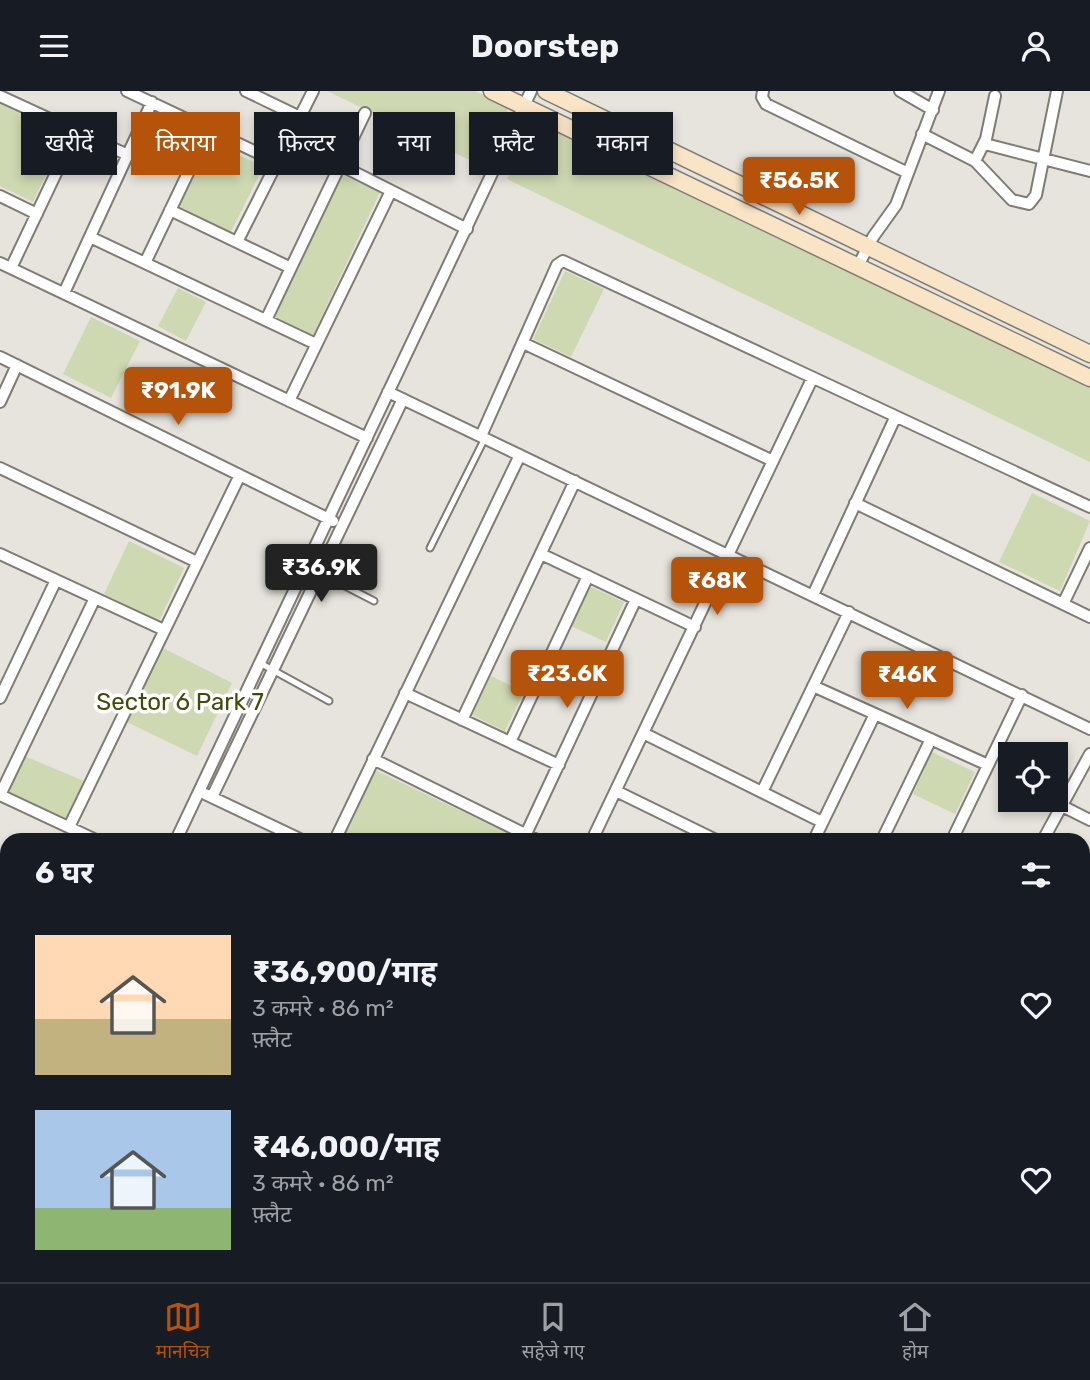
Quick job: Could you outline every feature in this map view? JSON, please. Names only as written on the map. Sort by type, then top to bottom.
[{"type":"street","points":[[127,91],[172,112]]},
{"type":"street","points":[[246,91],[290,112]]},
{"type":"street","points":[[302,112],[313,91]]},
{"type":"street","points":[[492,91],[1090,378]]},
{"type":"street","points":[[179,833],[531,91]]},
{"type":"street","points":[[546,91],[1090,354]]},
{"type":"street","points":[[763,91],[762,97],[766,104],[906,172]]},
{"type":"street","points":[[900,91],[933,110]]},
{"type":"street","points":[[858,266],[867,247],[896,205],[906,172],[939,91]]},
{"type":"street","points":[[922,134],[975,162],[1012,200],[1025,204],[1033,201],[1036,195],[1041,159],[1057,91]]},
{"type":"street","points":[[0,96],[35,112]]},
{"type":"street","points":[[975,162],[985,144],[995,96]]},
{"type":"street","points":[[64,293],[152,103]]},
{"type":"street","points":[[359,127],[365,113]]},
{"type":"street","points":[[985,144],[1090,171]]},
{"type":"street","points":[[117,150],[128,155]]},
{"type":"street","points":[[55,175],[37,214],[5,265],[367,438]]},
{"type":"street","points":[[145,263],[187,175]]},
{"type":"street","points":[[237,241],[270,175]]},
{"type":"street","points":[[266,320],[338,175]]},
{"type":"street","points":[[359,175],[467,229]]},
{"type":"street","points":[[289,401],[391,191]]},
{"type":"street","points":[[0,196],[37,214]]},
{"type":"street","points":[[170,210],[291,268]]},
{"type":"street","points":[[90,237],[316,344]]},
{"type":"street","points":[[483,437],[557,265],[563,261],[1090,507]]},
{"type":"street","points":[[523,343],[773,461]]},
{"type":"street","points":[[0,357],[342,525]]},
{"type":"street","points":[[0,402],[17,365]]},
{"type":"street","points":[[595,833],[812,379]]},
{"type":"street","points":[[388,392],[1090,729]]},
{"type":"street","points":[[212,797],[403,399]]},
{"type":"street","points":[[813,595],[895,418]]},
{"type":"street","points":[[338,833],[520,455]]},
{"type":"street","points":[[0,468],[197,562]]},
{"type":"street","points":[[69,827],[240,475]]},
{"type":"street","points":[[462,720],[575,481]]},
{"type":"street","points":[[855,503],[1090,617]]},
{"type":"street","points":[[1063,604],[1090,548]]},
{"type":"street","points":[[0,554],[164,630]]},
{"type":"street","points":[[541,554],[695,627]]},
{"type":"street","points":[[510,742],[588,576]]},
{"type":"street","points":[[0,698],[56,580]]},
{"type":"street","points":[[81,833],[0,795],[95,598]]},
{"type":"street","points":[[526,833],[636,599]]},
{"type":"street","points":[[762,792],[849,612]]},
{"type":"street","points":[[813,686],[988,765]]},
{"type":"street","points":[[405,694],[559,765]]},
{"type":"street","points":[[956,833],[1022,695]]},
{"type":"street","points":[[817,833],[874,714]]},
{"type":"street","points":[[643,733],[822,822]]},
{"type":"street","points":[[885,833],[931,739]]},
{"type":"street","points":[[1068,791],[1090,754]]},
{"type":"street","points":[[373,759],[524,833]]},
{"type":"street","points":[[200,791],[287,833]]},
{"type":"street","points":[[616,791],[689,833]]},
{"type":"street","points":[[1068,809],[1090,820]]},
{"type":"street","points":[[1046,833],[1057,812]]},
{"type":"lane","points":[[430,548],[483,437]]},
{"type":"lane","points":[[318,572],[374,601]]},
{"type":"lane","points":[[260,663],[329,701]]},
{"type":"green space","points":[[327,91],[475,91],[509,107],[507,112],[469,112],[469,160],[455,153],[455,112],[373,113]]},
{"type":"green space","points":[[0,104],[21,114],[21,175],[46,175],[33,202],[0,186]]},
{"type":"green space","points":[[558,130],[572,137],[572,175],[651,175],[1090,387],[1090,462],[507,179],[509,175],[558,175]]},
{"type":"green space","points":[[240,156],[254,163],[254,175],[259,175],[231,232],[179,206],[194,175],[240,175]]},
{"type":"green space","points":[[342,175],[380,192],[313,335],[275,317]]},
{"type":"green space","points":[[565,271],[604,289],[571,357],[533,339]]},
{"type":"green space","points":[[178,288],[206,302],[186,341],[158,326]]},
{"type":"green space","points":[[91,317],[140,341],[111,398],[63,374]]},
{"type":"green space","points":[[1032,493],[1090,521],[1060,591],[999,562]]},
{"type":"green space","points":[[129,541],[184,568],[159,621],[104,594]]},
{"type":"green space","points":[[589,586],[624,602],[606,642],[571,626]]},
{"type":"green space","name":"Sector 6 Park 7","points":[[163,648],[232,683],[197,756],[127,722]]},
{"type":"green space","points":[[491,676],[524,692],[505,731],[472,715]]},
{"type":"green space","points":[[932,752],[975,772],[955,814],[913,794]]},
{"type":"green space","points":[[22,755],[84,781],[66,822],[5,793]]},
{"type":"green space","points":[[375,770],[505,832],[504,833],[345,833]]}]
